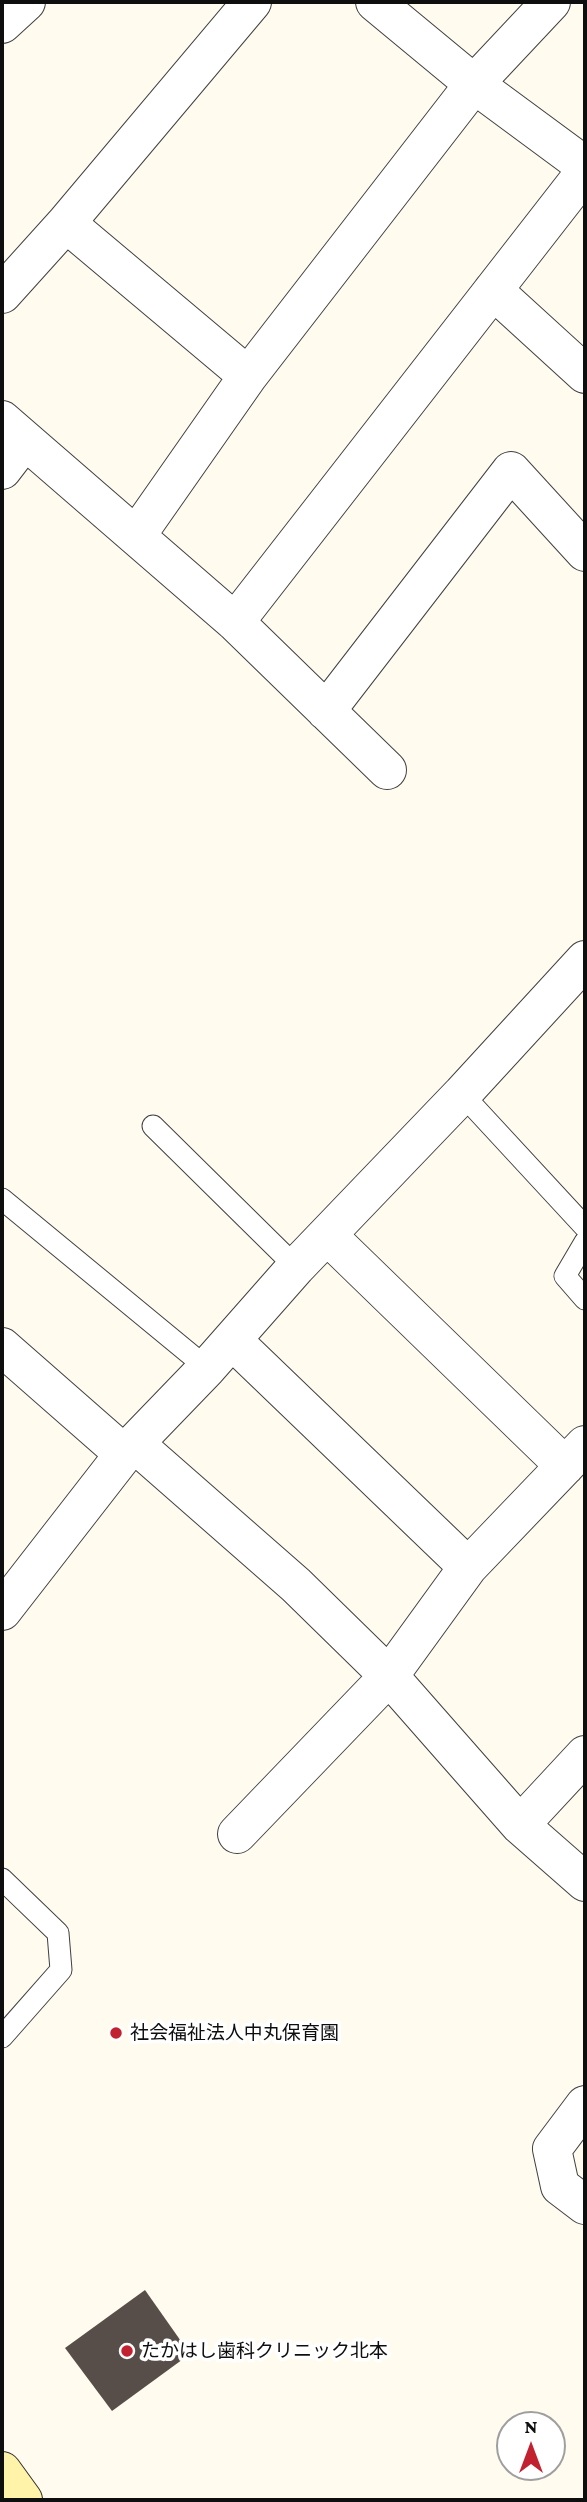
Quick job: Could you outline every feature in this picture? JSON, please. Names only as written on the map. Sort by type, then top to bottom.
[{"type":"main road","points":[[2,2471],[23,2500]]},
{"type":"street","points":[[2,24],[26,2]]},
{"type":"street","points":[[2,294],[66,223],[252,2]]},
{"type":"street","points":[[374,2],[474,84],[585,166]]},
{"type":"street","points":[[136,536],[248,376],[474,84],[551,2]]},
{"type":"street","points":[[235,622],[585,172]]},
{"type":"street","points":[[66,223],[248,376]]},
{"type":"street","points":[[493,290],[585,374]]},
{"type":"street","points":[[2,470],[13,430],[235,622],[387,770]]},
{"type":"street","points":[[326,711],[511,471],[585,552]]},
{"type":"street","points":[[8,1589],[129,1449],[585,960]]},
{"type":"street","points":[[237,1834],[389,1676],[468,1567],[575,1456],[327,1235]]},
{"type":"street","points":[[232,1340],[468,1567]]},
{"type":"street","points":[[2,1347],[296,1585],[389,1676],[520,1825],[584,1878]]},
{"type":"street","points":[[520,1825],[585,1755]]},
{"type":"street","points":[[585,2105],[552,2149],[561,2186],[585,2205]]},
{"type":"lane","points":[[462,1094],[585,1227]]},
{"type":"lane","points":[[153,1126],[296,1267]]},
{"type":"lane","points":[[2,1199],[207,1368]]},
{"type":"lane","points":[[585,1242],[565,1276],[585,1299]]},
{"type":"lane","points":[[2,1879],[58,1933],[61,1970],[2,2038]]},
{"type":"building","name":"たかはし歯科クリニック北本","points":[[145,2290],[190,2354],[112,2411],[65,2348]]},
{"type":"place","name":"社会福祉法人中丸保育園","points":[[116,2033]]},
{"type":"place","name":"たかはし歯科クリニック北本","points":[[127,2351]]}]
